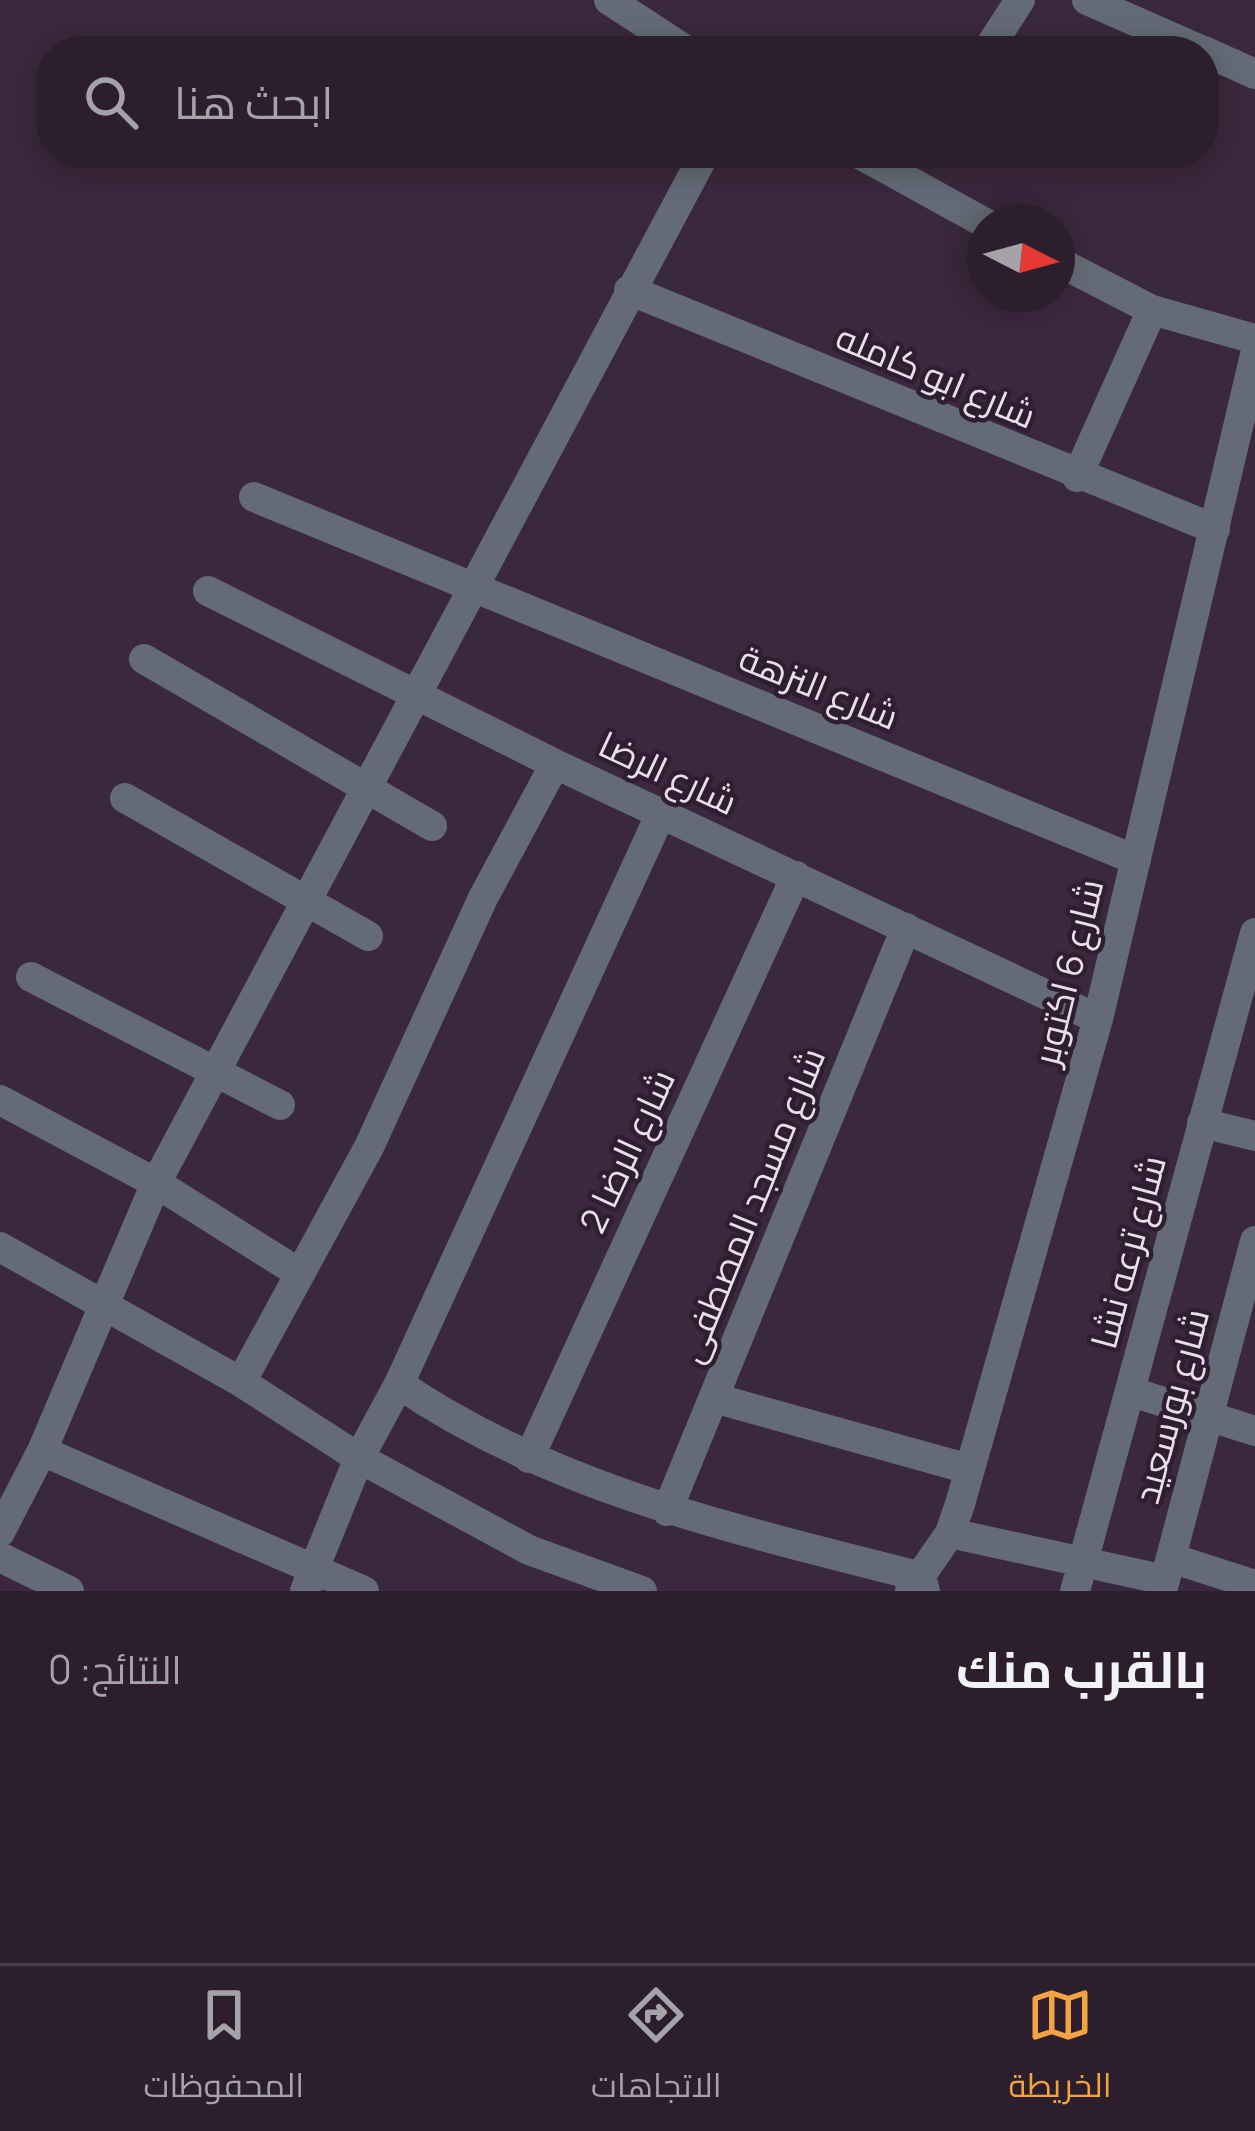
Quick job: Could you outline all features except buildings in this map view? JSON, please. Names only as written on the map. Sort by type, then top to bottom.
[{"type":"street","points":[[609,0],[664,36]]},
{"type":"street","points":[[997,36],[1020,0]]},
{"type":"street","points":[[1087,0],[1170,36]]},
{"type":"street","points":[[1219,58],[1255,74]]},
{"type":"street","points":[[0,1532],[42,1451],[156,1183],[697,168]]},
{"type":"street","points":[[884,168],[967,213]]},
{"type":"street","points":[[905,180],[913,168]]},
{"type":"street","points":[[1075,270],[1152,310],[1255,339]]},
{"type":"street","name":"شارع ابو كامله","points":[[629,290],[1077,477],[1215,529]]},
{"type":"street","points":[[1077,477],[1152,310]]},
{"type":"street","name":"شارع 6 اكتوبر","points":[[919,1586],[950,1533],[1098,1019],[1254,369]]},
{"type":"street","name":"شارع النزهة","points":[[254,497],[1136,860]]},
{"type":"street","name":"شارع الرضا","points":[[208,591],[555,764],[1098,1019]]},
{"type":"street","points":[[144,659],[432,826]]},
{"type":"street","points":[[241,1382],[369,1147],[483,898],[555,764]]},
{"type":"street","points":[[125,798],[368,936]]},
{"type":"street","points":[[310,1580],[359,1457],[398,1384],[662,811]]},
{"type":"street","name":"شارع الرضا 2","points":[[529,1458],[796,876]]},
{"type":"street","name":"شارع مسجد المصطفى","points":[[667,1511],[906,928]]},
{"type":"street","name":"شارع ترعه نشا","points":[[1075,1591],[1254,938]]},
{"type":"street","points":[[31,977],[280,1105]]},
{"type":"street","points":[[0,1100],[156,1183],[299,1273]]},
{"type":"street","points":[[1202,1123],[1255,1136]]},
{"type":"street","name":"شارع بورسعيد","points":[[1166,1576],[1250,1280],[1255,1241]]},
{"type":"street","points":[[0,1247],[241,1382],[359,1457],[529,1550],[642,1591]]},
{"type":"street","points":[[398,1384],[450,1419],[529,1458],[667,1511],[919,1586]]},
{"type":"street","points":[[1132,1392],[1255,1431]]},
{"type":"street","points":[[714,1397],[969,1469]]},
{"type":"street","points":[[42,1451],[310,1580],[364,1591]]},
{"type":"street","points":[[950,1533],[1166,1576],[1255,1585]]},
{"type":"street","points":[[0,1557],[69,1591]]}]
